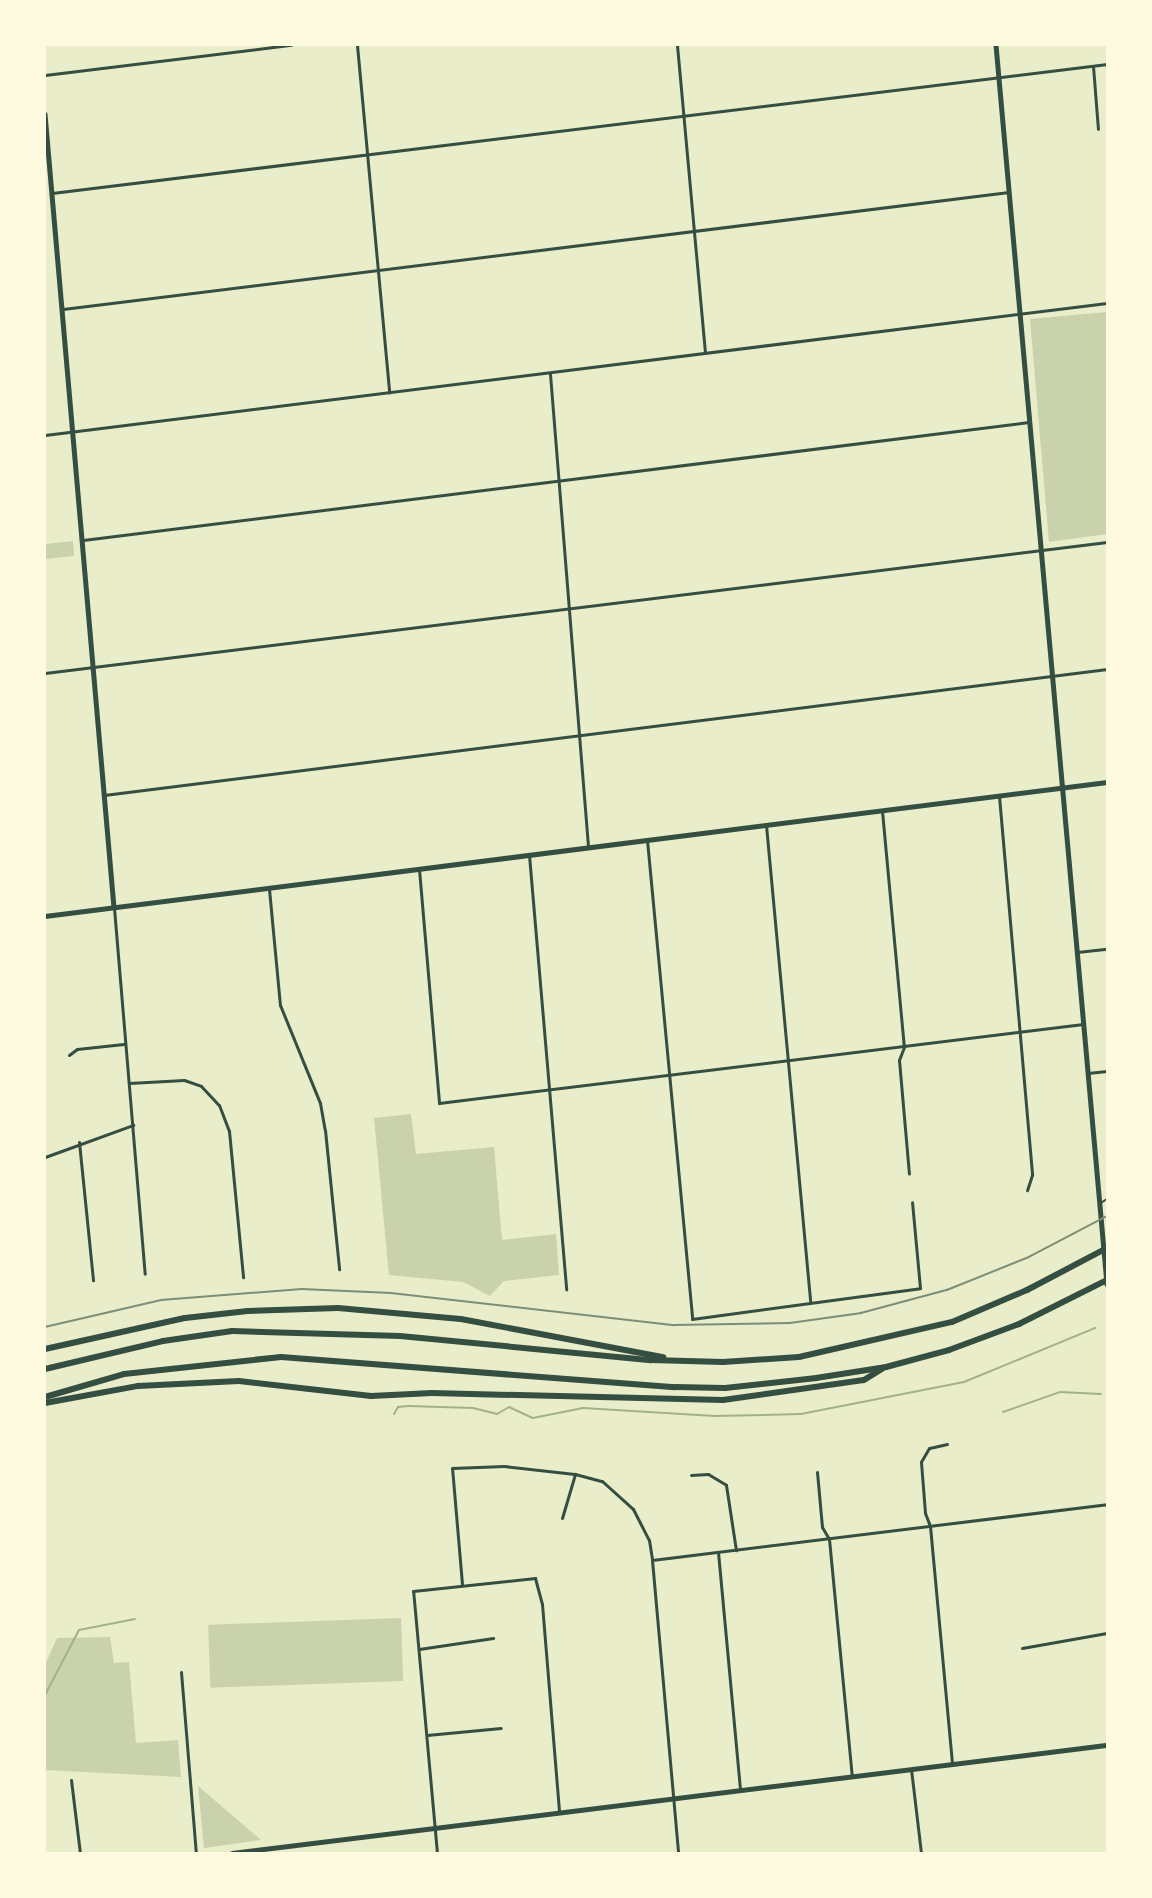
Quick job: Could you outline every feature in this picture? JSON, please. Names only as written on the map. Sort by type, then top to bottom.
[{"type":"highway","points":[[45,1369],[163,1341],[232,1331],[400,1336],[684,1361],[799,1357],[904,1336],[952,1323],[1064,1272],[1107,1248]]},
{"type":"highway","points":[[45,1397],[92,1381],[169,1367],[281,1357],[715,1388],[816,1378],[886,1366],[986,1337],[1107,1282]]},
{"type":"highway","points":[[45,1349],[185,1318],[248,1311],[347,1308],[499,1325],[684,1361]]},
{"type":"highway","points":[[45,1402],[138,1386],[239,1382],[371,1396],[432,1393],[723,1400],[864,1380],[886,1366]]},
{"type":"street","points":[[45,75],[291,45]]},
{"type":"street","points":[[357,45],[389,393]]},
{"type":"street","points":[[677,45],[705,352]]},
{"type":"street","points":[[996,45],[1063,787],[1075,952],[1107,1282]]},
{"type":"street","points":[[52,193],[1107,64]]},
{"type":"street","points":[[1093,66],[1098,129]]},
{"type":"street","points":[[45,114],[145,1274]]},
{"type":"street","points":[[62,309],[377,272],[694,228],[1011,192]]},
{"type":"street","points":[[45,435],[1107,303]]},
{"type":"street","points":[[550,373],[581,733],[588,847]]},
{"type":"street","points":[[82,540],[558,478],[1031,422]]},
{"type":"street","points":[[45,673],[1107,542]]},
{"type":"street","points":[[104,795],[581,733],[1107,669]]},
{"type":"street","points":[[45,916],[1107,782]]},
{"type":"street","points":[[999,796],[1032,1175],[1027,1190]]},
{"type":"street","points":[[882,811],[904,1047],[899,1060],[909,1174]]},
{"type":"street","points":[[766,825],[810,1301]]},
{"type":"street","points":[[647,840],[692,1319],[920,1287],[912,1202]]},
{"type":"street","points":[[529,855],[566,1289]]},
{"type":"street","points":[[419,869],[439,1103],[549,1092],[1083,1024]]},
{"type":"street","points":[[269,889],[280,1005],[316,1094],[325,1130],[339,1269]]},
{"type":"street","points":[[1075,952],[1107,949]]},
{"type":"street","points":[[69,1055],[77,1049],[124,1044]]},
{"type":"street","points":[[1088,1073],[1107,1071]]},
{"type":"street","points":[[129,1083],[172,1079],[194,1082],[207,1090],[224,1115],[243,1277]]},
{"type":"street","points":[[45,1157],[79,1142],[133,1125]]},
{"type":"street","points":[[79,1142],[93,1280]]},
{"type":"street","points":[[947,1444],[929,1448],[921,1462],[925,1513],[930,1526],[952,1764]]},
{"type":"street","points":[[462,1584],[452,1468],[504,1466],[575,1474],[602,1481],[623,1496],[642,1523],[652,1560],[678,1853]]},
{"type":"street","points":[[817,1472],[822,1527],[829,1539],[852,1776]]},
{"type":"street","points":[[562,1518],[575,1474]]},
{"type":"street","points":[[691,1475],[708,1474],[726,1485],[736,1550]]},
{"type":"street","points":[[652,1560],[1107,1504]]},
{"type":"street","points":[[718,1552],[740,1788]]},
{"type":"street","points":[[437,1853],[413,1591],[462,1584],[536,1578],[542,1604],[559,1814]]},
{"type":"street","points":[[1022,1648],[1107,1633]]},
{"type":"street","points":[[419,1649],[493,1638]]},
{"type":"street","points":[[181,1672],[196,1853]]},
{"type":"street","points":[[427,1735],[501,1728]]},
{"type":"street","points":[[232,1853],[278,1850],[740,1788],[1107,1745]]},
{"type":"street","points":[[911,1769],[921,1853]]},
{"type":"street","points":[[71,1780],[80,1853]]},
{"type":"lane","points":[[1100,1203],[1107,1199]]},
{"type":"green space","points":[[1107,312],[1107,534],[1049,542],[1030,319]]},
{"type":"green space","points":[[45,540],[46,544],[73,541],[74,556],[45,559]]},
{"type":"green space","points":[[411,1114],[416,1154],[494,1147],[502,1240],[556,1234],[559,1275],[504,1281],[490,1296],[463,1282],[389,1275],[374,1118]]},
{"type":"green space","points":[[401,1618],[403,1681],[210,1688],[208,1625]]},
{"type":"green space","points":[[110,1637],[114,1663],[129,1662],[136,1743],[178,1740],[181,1777],[45,1770],[45,1665],[57,1638]]},
{"type":"green space","points":[[198,1786],[261,1840],[204,1848]]},
{"type":"waterway","points":[[394,1414],[398,1407],[408,1406],[473,1408],[497,1414],[509,1407],[533,1418],[583,1408],[715,1416],[801,1414],[964,1382],[1095,1328]]},
{"type":"waterway","points":[[1003,1412],[1060,1392],[1101,1394]]},
{"type":"waterway","points":[[45,1695],[79,1630],[135,1619]]},
{"type":"tram line","points":[[45,1327],[161,1300],[302,1289],[391,1293],[674,1325],[790,1323],[861,1313],[947,1290],[1029,1257],[1107,1216]]}]
